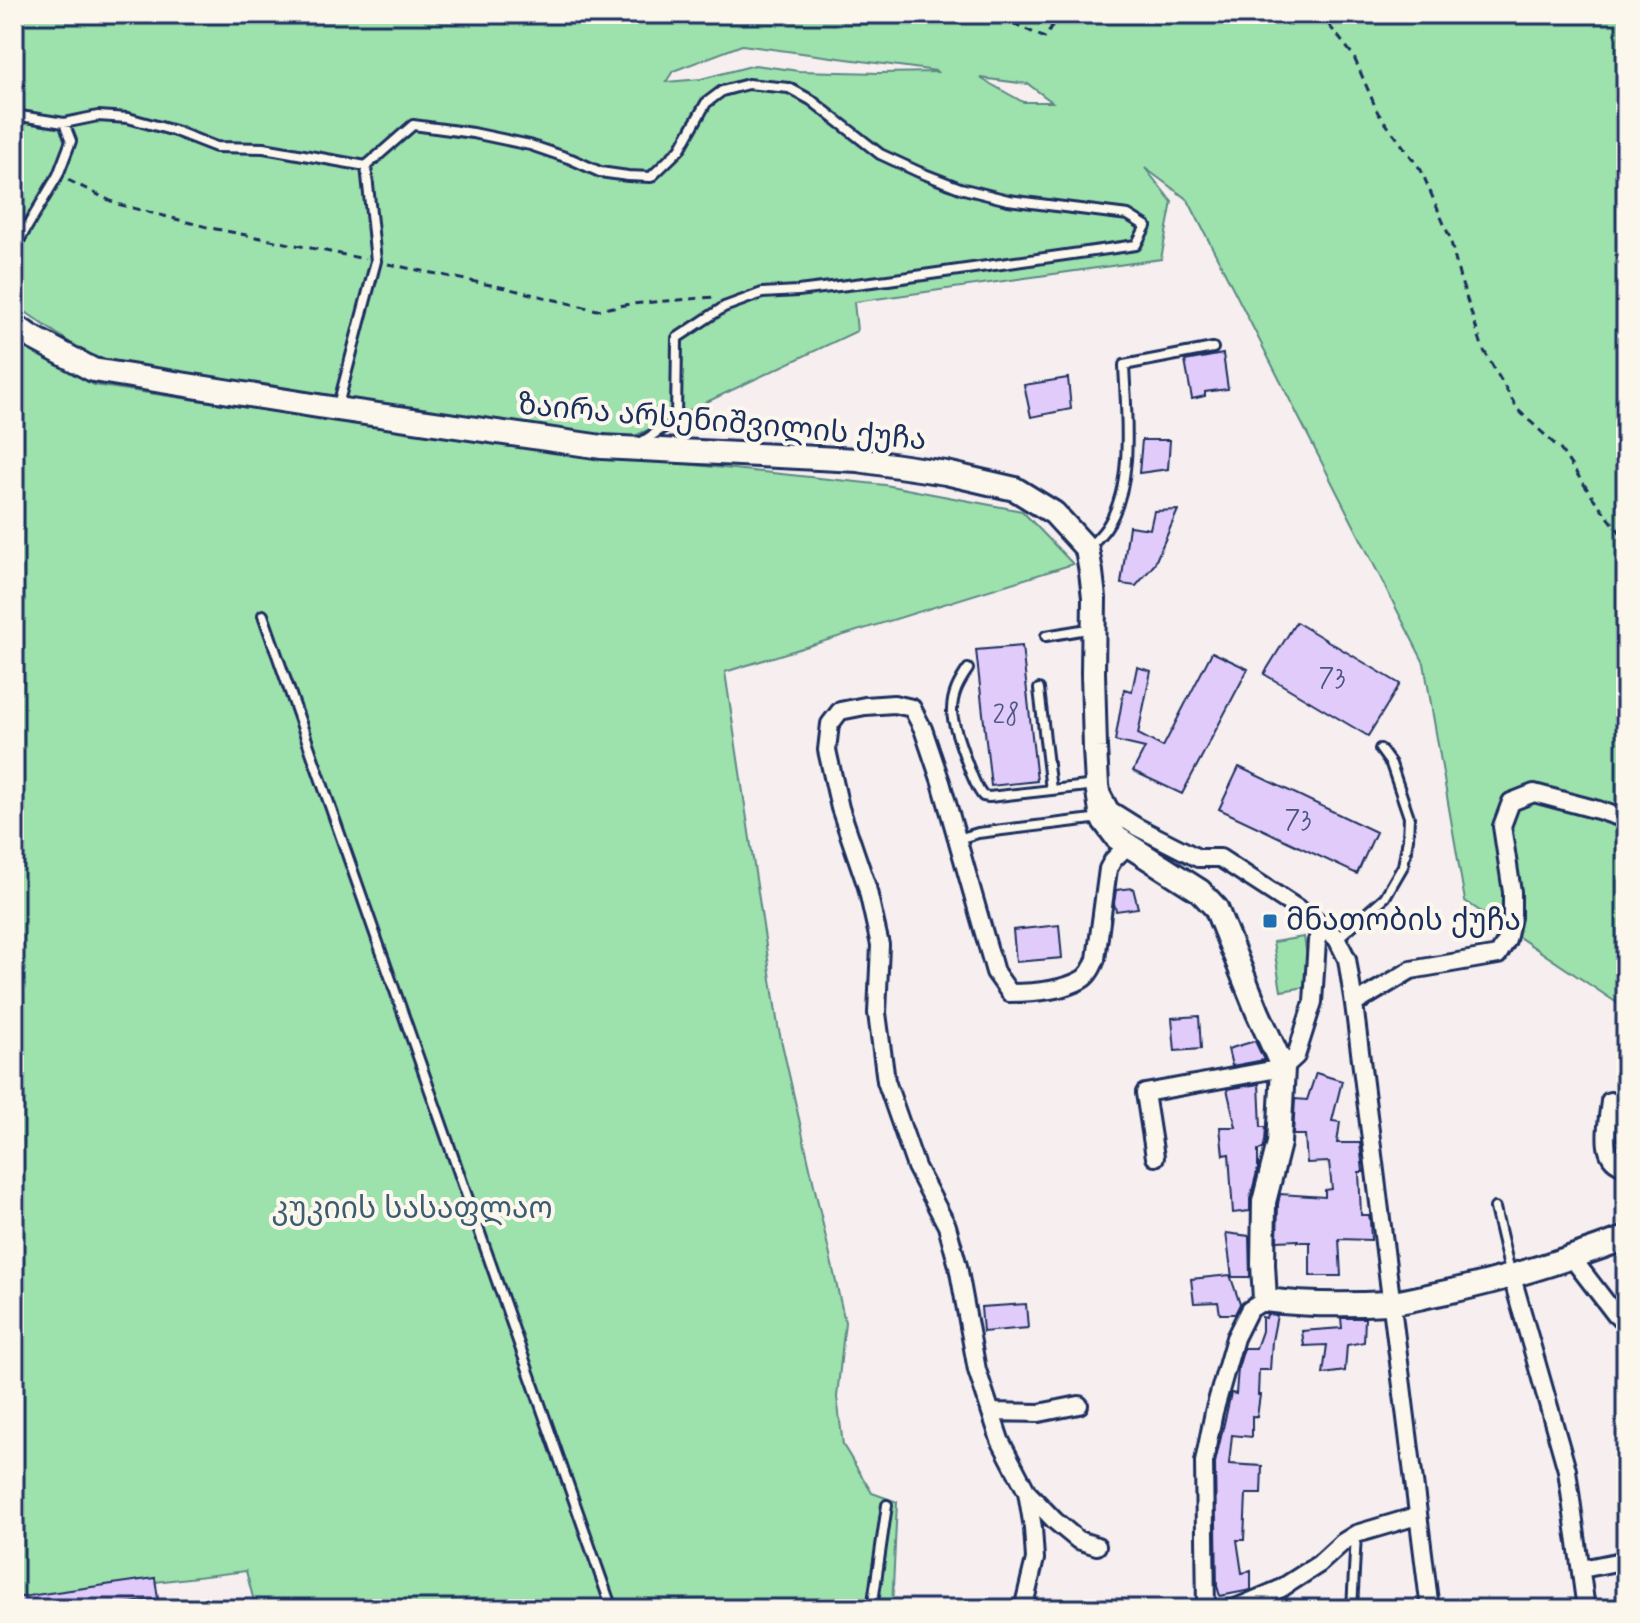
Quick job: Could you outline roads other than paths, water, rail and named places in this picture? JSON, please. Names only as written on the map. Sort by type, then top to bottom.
[{"type":"street","name":"ზაირა არსენიშვილის ქუჩა","points":[[14,325],[93,370],[337,409],[602,447],[858,460],[946,473],[1015,489],[1054,513],[1087,549]]},
{"type":"street","points":[[1087,549],[1094,598],[1097,785],[1102,818],[1117,838],[1133,836],[1198,858],[1220,858],[1323,925],[1337,939],[1347,959],[1430,1609]]},
{"type":"street","points":[[1097,1546],[1078,1540],[1027,1492],[1000,1440],[977,1370],[958,1266],[947,1226],[916,1167],[886,1081],[877,1013],[880,945],[867,887],[840,808],[827,750],[830,724],[840,711],[865,706],[894,704],[912,708],[923,729],[958,839],[995,972],[1010,993],[1039,993],[1083,979],[1092,969],[1108,869],[1133,836]]},
{"type":"street","points":[[1097,785],[1110,810],[1133,836],[1216,908],[1283,1068],[1279,1143],[1264,1202],[1265,1300]]},
{"type":"street","points":[[1354,1004],[1411,970],[1498,955],[1507,940],[1512,917],[1512,892],[1502,826],[1511,802],[1534,793],[1598,810],[1622,818],[1626,823]]},
{"type":"street","points":[[1155,1157],[1145,1093],[1283,1068],[1296,1056],[1313,1002],[1317,941],[1323,925]]},
{"type":"street","points":[[1610,1101],[1606,1142],[1608,1155],[1617,1165],[1626,1166]]},
{"type":"street","points":[[1206,1609],[1204,1462],[1214,1412],[1235,1338],[1249,1310],[1265,1300],[1289,1303],[1391,1303],[1512,1277],[1626,1238]]},
{"type":"street","points":[[1572,1258],[1626,1324]]},
{"type":"street","points":[[1512,1277],[1567,1470],[1586,1609]]},
{"type":"street","points":[[991,1412],[1039,1413],[1079,1405]]},
{"type":"street","points":[[1024,1608],[1035,1559],[1027,1492]]},
{"type":"street","points":[[1233,1609],[1280,1589],[1319,1564],[1356,1534],[1417,1516]]},
{"type":"street","points":[[1582,1569],[1626,1560]]},
{"type":"lane","points":[[366,166],[413,125],[530,145],[600,172],[651,177],[680,149],[706,103],[722,91],[748,84],[789,88],[811,100],[880,154],[960,188],[1008,200],[1128,215],[1146,226],[1136,245],[873,282],[762,293],[724,307],[677,338],[676,420],[632,448]]},
{"type":"lane","points":[[14,115],[64,123],[98,116],[128,118],[216,147],[264,148],[366,166]]},
{"type":"lane","points":[[14,249],[58,175],[71,141],[64,123]]},
{"type":"lane","points":[[337,409],[376,261],[366,166]]},
{"type":"lane","points":[[1087,549],[1107,528],[1124,479],[1128,439],[1124,365],[1213,348]]},
{"type":"lane","points":[[263,615],[612,1609]]},
{"type":"lane","points":[[1046,636],[1094,628]]},
{"type":"lane","points":[[968,669],[958,684],[952,714],[978,791],[983,796],[1097,785]]},
{"type":"lane","points":[[1039,689],[1051,790]]},
{"type":"lane","points":[[1337,939],[1385,897],[1403,866],[1409,817],[1391,764],[1380,749]]},
{"type":"lane","points":[[958,839],[978,833],[1102,818]]},
{"type":"lane","points":[[1495,1208],[1512,1277]]},
{"type":"lane","points":[[872,1609],[887,1505]]},
{"type":"lane","points":[[1352,1609],[1356,1534]]},
{"type":"place","name":"მნათობის ქუჩა","points":[[1270,921]]},
{"type":"park label","name":"კუკიის სასაფლაო","points":[[412,1209]]}]
